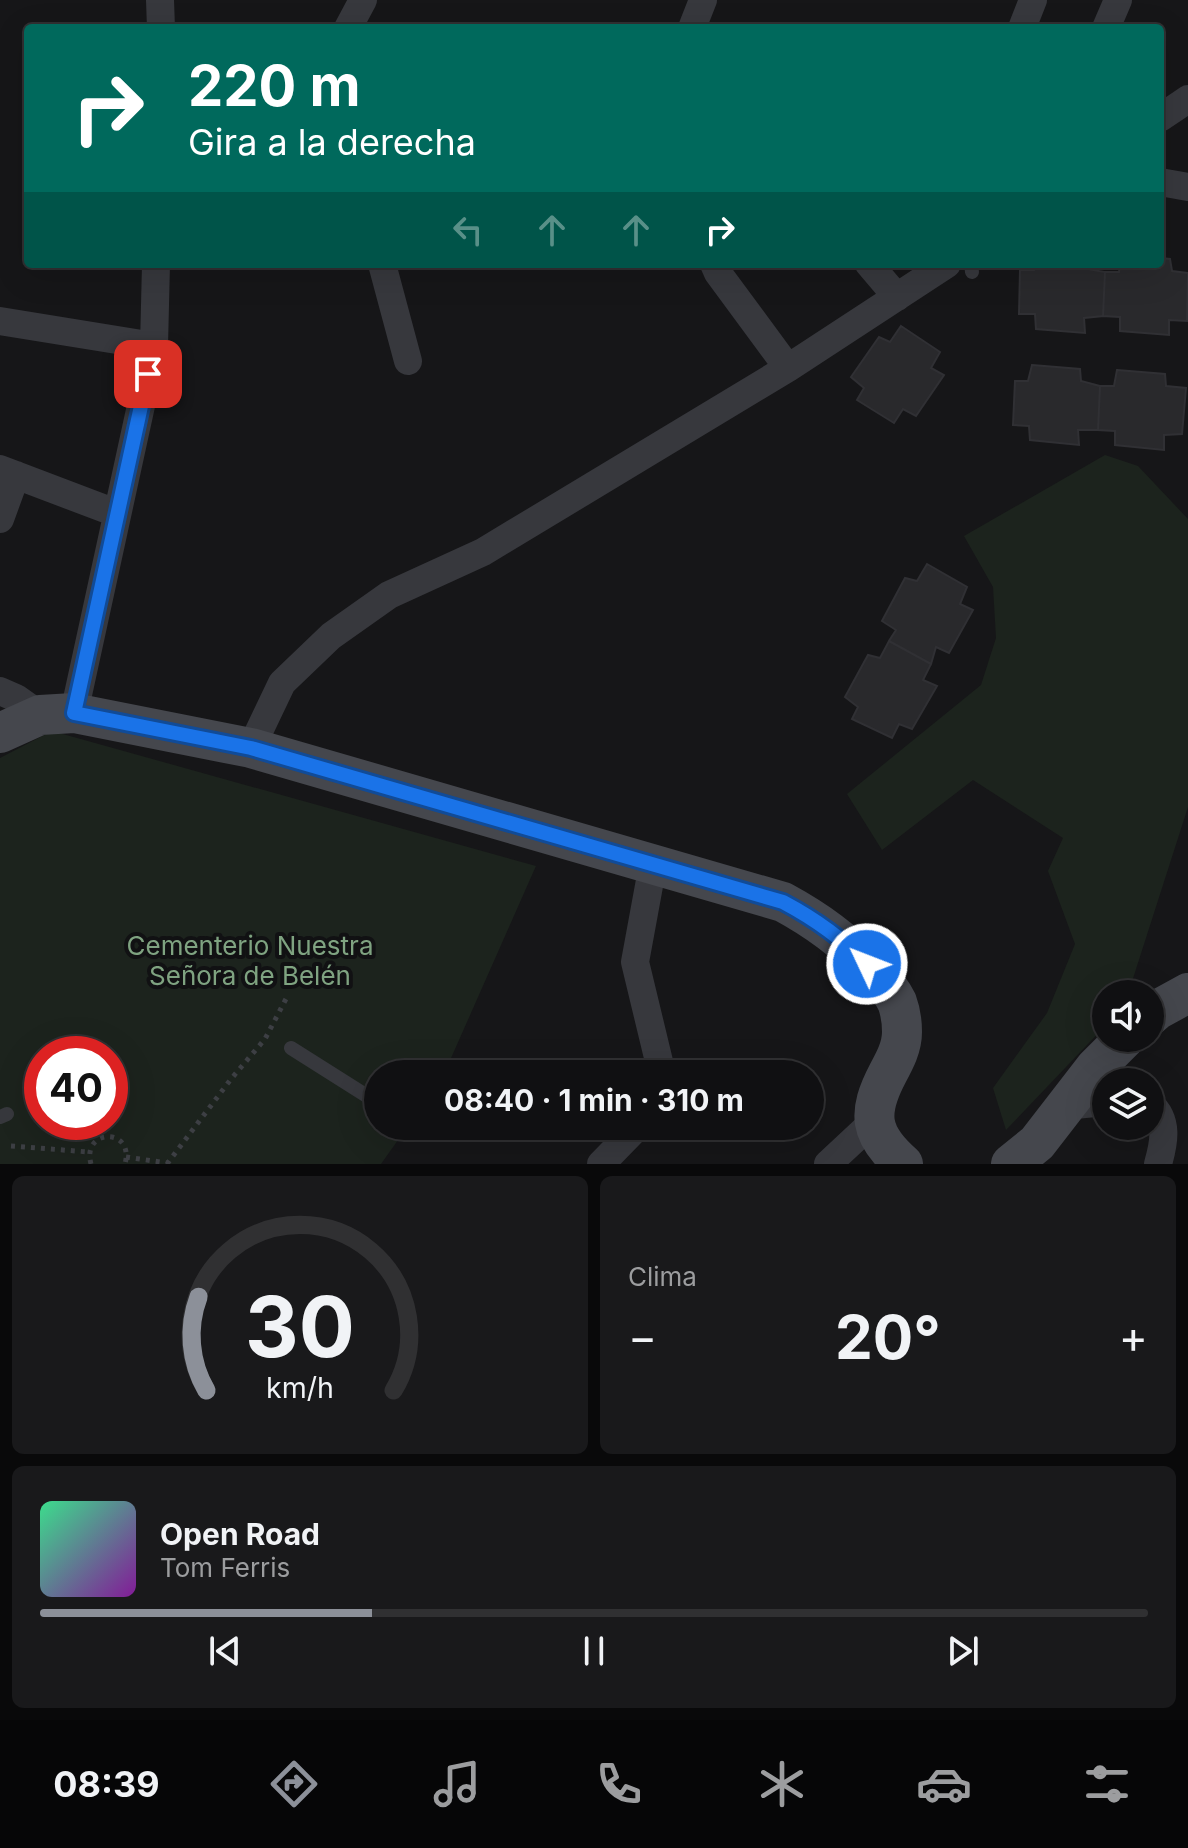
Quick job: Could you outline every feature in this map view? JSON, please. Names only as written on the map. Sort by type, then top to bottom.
[{"type":"street","points":[[160,0],[161,24]]},
{"type":"street","points":[[350,24],[363,0]]},
{"type":"street","points":[[694,24],[703,0]]},
{"type":"street","points":[[1024,24],[1033,0]]},
{"type":"street","points":[[1108,24],[1118,0]]},
{"type":"street","points":[[1164,115],[1188,99]]},
{"type":"street","points":[[1164,183],[1188,187]]},
{"type":"street","points":[[57,714],[116,513],[154,346],[156,268]]},
{"type":"street","points":[[383,268],[408,361]]},
{"type":"street","points":[[716,268],[788,368]]},
{"type":"street","points":[[880,268],[915,281]]},
{"type":"street","points":[[251,748],[282,683],[331,636],[389,595],[483,552],[788,368],[915,281],[960,268]]},
{"type":"street","points":[[0,321],[154,346]]},
{"type":"street","points":[[0,519],[8,472],[116,513]]},
{"type":"street","points":[[0,691],[57,714],[251,748],[783,902],[812,917],[847,943],[887,985],[898,1004],[902,1034],[899,1053],[881,1086],[873,1122],[828,1164]]},
{"type":"street","points":[[0,733],[57,714]]},
{"type":"street","points":[[653,864],[635,962],[659,1060]]},
{"type":"street","points":[[1164,1006],[1188,993]]},
{"type":"street","points":[[1011,1164],[1037,1143],[1111,1052]]},
{"type":"street","points":[[1064,1106],[1092,1103]]},
{"type":"street","points":[[873,1122],[886,1149],[903,1164]]},
{"type":"street","points":[[601,1164],[622,1140]]},
{"type":"street","points":[[1158,1164],[1163,1140]]},
{"type":"lane","points":[[291,1048],[364,1094]]},
{"type":"path","points":[[167,1164],[265,1039],[288,995]]},
{"type":"path","points":[[91,1164],[89,1152],[96,1141],[107,1136],[123,1144],[126,1161],[174,1164]]},
{"type":"path","points":[[11,1146],[89,1152]]},
{"type":"green space","points":[[1105,455],[1138,466],[1188,519],[1188,807],[1132,980],[1092,980],[1092,1040],[1006,1130],[993,1088],[1047,1013],[1075,944],[1048,871],[1063,838],[973,780],[882,850],[847,794],[981,685],[996,638],[993,587],[964,536]]},
{"type":"green space","name":"Cementerio Nuestra Señora de Belén","points":[[52,731],[536,866],[450,1060],[364,1060],[364,1140],[398,1140],[381,1164],[0,1164],[0,758]]},
{"type":"building","points":[[1164,258],[1170,259],[1172,271],[1188,273],[1187,321],[1169,320],[1169,335],[1120,331],[1120,317],[1103,316],[1105,272],[1119,272],[1120,268],[1164,268]]},
{"type":"building","points":[[1087,268],[1105,272],[1103,316],[1084,318],[1085,333],[1036,329],[1035,314],[1019,314],[1020,270]]},
{"type":"building","points":[[901,326],[940,352],[931,368],[944,375],[916,416],[903,409],[894,423],[857,400],[864,388],[851,377],[879,337],[890,342]]},
{"type":"building","points":[[1032,365],[1080,369],[1081,381],[1100,386],[1098,430],[1078,430],[1079,445],[1030,440],[1029,426],[1013,425],[1015,381],[1028,381]]},
{"type":"building","points":[[1117,370],[1165,374],[1166,386],[1186,388],[1182,434],[1164,435],[1164,450],[1115,445],[1115,431],[1098,430],[1100,386],[1114,386]]},
{"type":"building","points":[[927,564],[967,587],[960,604],[973,610],[949,653],[936,647],[931,664],[889,641],[896,630],[882,621],[905,578],[917,581]]},
{"type":"building","points":[[889,641],[931,664],[923,680],[937,686],[912,729],[899,724],[892,738],[852,719],[858,707],[845,697],[868,655],[880,658]]},
{"type":"route","points":[[148,374],[74,713],[251,748],[783,902],[812,917],[847,943],[867,964]]}]
